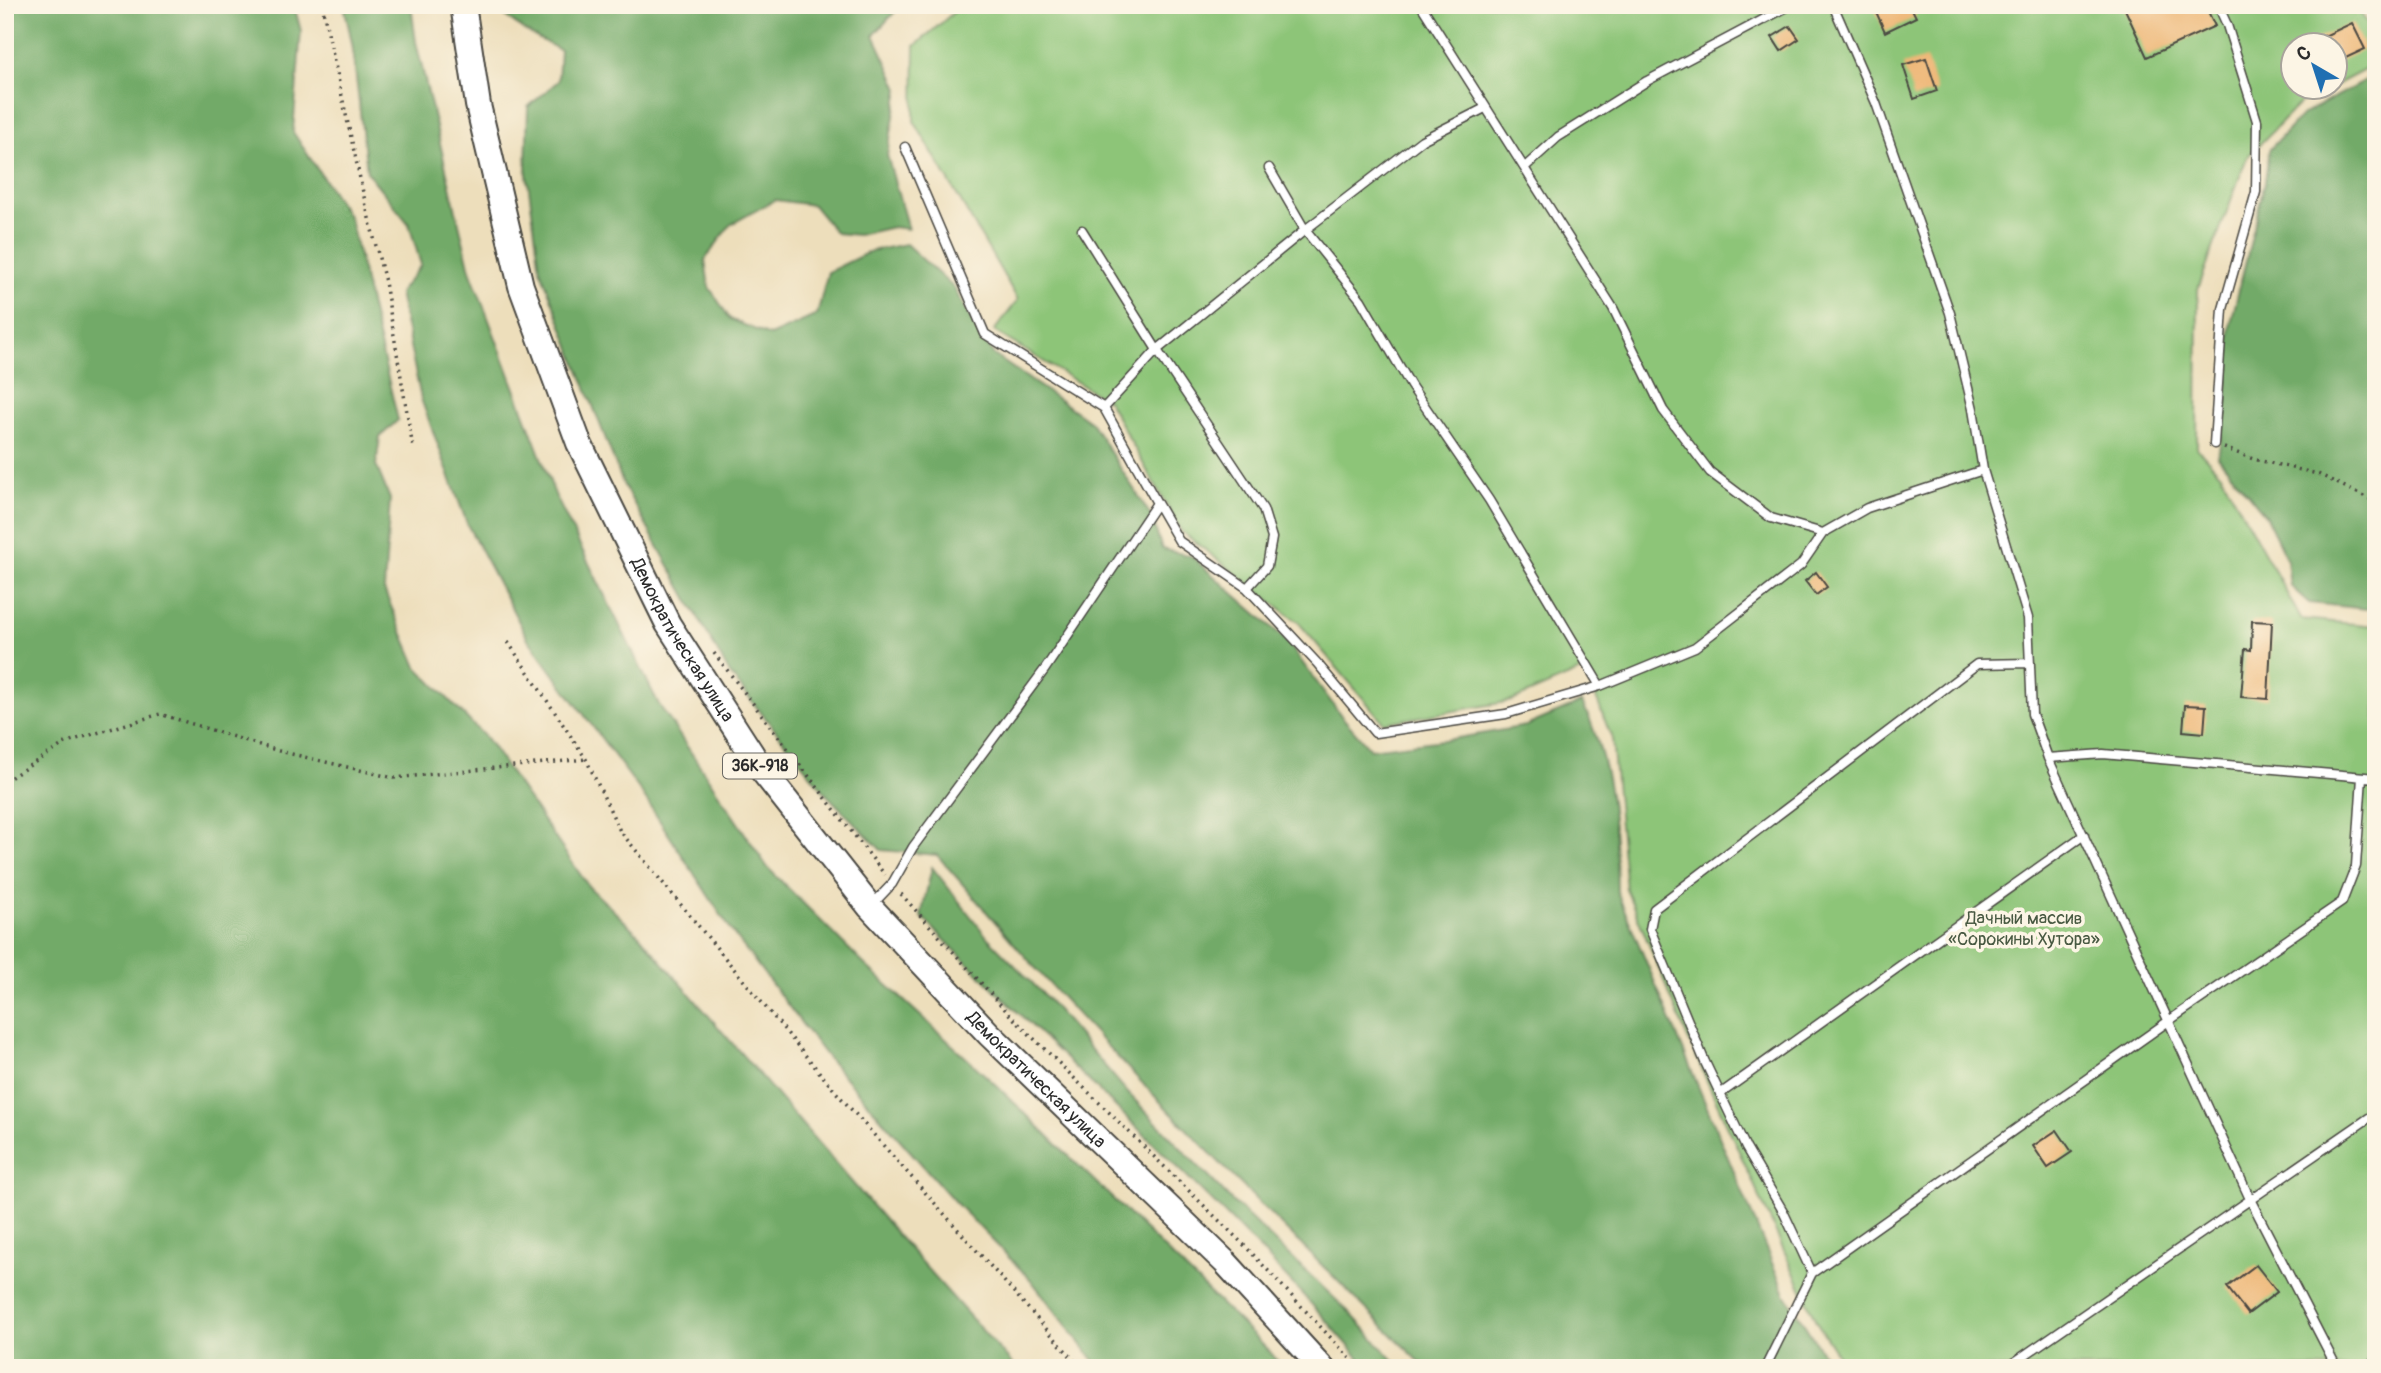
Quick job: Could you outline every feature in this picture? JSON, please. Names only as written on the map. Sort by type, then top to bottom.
[{"type":"main road","name":"Демократическая улица","points":[[463,5],[478,105],[521,286],[579,443],[668,624],[762,770],[870,908],[989,1034],[1225,1262],[1322,1368]]},
{"type":"lane","points":[[1420,5],[1613,308],[1664,410],[1710,472],[1771,518],[1823,533]]},
{"type":"lane","points":[[1525,167],[1558,137],[1647,81],[1791,5]]},
{"type":"lane","points":[[1833,5],[1876,103],[1950,313],[1973,409],[1983,470],[2028,618],[2032,714],[2048,758],[2250,1199],[2337,1368]]},
{"type":"lane","points":[[2214,444],[2222,309],[2256,192],[2257,121],[2227,25],[2218,5]]},
{"type":"lane","points":[[1104,408],[1157,349],[1305,230],[1422,140],[1485,107]]},
{"type":"lane","points":[[905,148],[985,334],[1104,408],[1180,541],[1247,588],[1317,663],[1375,733],[1506,714],[1600,686],[1695,647],[1801,565],[1823,533],[1867,508],[1983,470]]},
{"type":"lane","points":[[1269,168],[1305,230],[1361,300],[1411,386],[1489,500],[1600,686]]},
{"type":"lane","points":[[1082,230],[1263,509],[1272,538],[1267,566],[1247,588]]},
{"type":"lane","points":[[870,908],[892,884],[913,847],[1045,669],[1157,503]]},
{"type":"lane","points":[[1812,1273],[1783,1211],[1746,1148],[1720,1094],[1650,929],[1654,909],[1977,664],[2030,663]]},
{"type":"lane","points":[[2048,758],[2103,754],[2376,778]]},
{"type":"lane","points":[[1765,1368],[1812,1273],[2169,1020],[2342,902],[2356,866],[2362,777]]},
{"type":"lane","points":[[1720,1094],[2084,835]]},
{"type":"lane","points":[[2006,1368],[2376,1113]]},
{"type":"lane","points":[[2364,1368],[2376,1360]]},
{"type":"path","points":[[322,5],[385,282],[413,448]]},
{"type":"path","points":[[2214,444],[2253,458],[2318,474],[2376,502]]},
{"type":"path","points":[[508,642],[586,759],[620,831],[835,1091],[1081,1368]]},
{"type":"path","points":[[707,643],[892,884],[1010,1015],[1246,1247],[1359,1368]]},
{"type":"path","points":[[5,780],[67,742],[160,714],[279,751],[394,778],[586,759]]},
{"type":"green space","points":[[5,5],[294,5],[301,31],[293,132],[350,219],[398,420],[380,437],[376,465],[390,499],[384,590],[417,667],[486,738],[589,887],[640,936],[905,1244],[1016,1368],[5,1368]]},
{"type":"green space","points":[[344,5],[411,5],[416,42],[470,270],[556,497],[658,703],[768,868],[863,963],[997,1086],[1271,1353],[1283,1368],[1100,1368],[1030,1279],[955,1202],[827,1057],[730,929],[639,789],[528,639],[468,526],[421,399],[399,293],[421,265],[409,224],[367,172],[352,43]]},
{"type":"green space","points":[[498,5],[901,5],[874,35],[899,89],[887,155],[908,229],[893,227],[858,235],[836,233],[813,205],[775,200],[730,225],[705,260],[709,287],[730,319],[770,336],[817,315],[828,272],[871,251],[906,244],[954,288],[994,355],[1091,422],[1151,516],[1162,549],[1191,556],[1285,639],[1343,718],[1370,749],[1526,726],[1582,702],[1606,771],[1613,819],[1617,892],[1785,1294],[1832,1368],[1426,1368],[1146,1087],[1056,991],[937,855],[881,850],[827,795],[730,674],[624,486],[540,269],[526,167],[528,107],[558,81],[560,50],[516,25]]},
{"type":"green space","name":"Дачный массив «Сорокины Хутора»","points":[[962,5],[1005,5],[1063,11],[1063,5],[2357,5],[2376,39],[2376,64],[2350,78],[2350,32],[2280,32],[2280,102],[2303,102],[2247,157],[2198,289],[2197,448],[2221,474],[2301,619],[2376,626],[2376,1368],[1846,1368],[1816,1321],[1688,1039],[1626,889],[1612,739],[1585,669],[1512,701],[1384,723],[1299,623],[1181,531],[1108,401],[994,331],[1018,300],[914,121],[915,46]]},
{"type":"green space","points":[[2376,75],[2376,610],[2309,603],[2290,586],[2287,560],[2265,515],[2218,457],[2227,400],[2230,327],[2265,182],[2269,150],[2302,115],[2326,102],[2350,102],[2350,89]]},
{"type":"green space","points":[[932,867],[988,938],[1045,996],[1127,1092],[1232,1201],[1351,1314],[1401,1368],[1368,1368],[1261,1250],[921,916]]},
{"type":"building","points":[[1873,5],[1910,5],[1916,17],[1885,32]]},
{"type":"building","points":[[2123,5],[2205,5],[2215,26],[2147,57]]},
{"type":"building","points":[[2352,23],[2365,49],[2350,56],[2350,32],[2333,32]]},
{"type":"building","points":[[1790,26],[1799,39],[1781,51],[1772,37]]},
{"type":"building","points":[[1926,58],[1937,91],[1914,99],[1903,65]]},
{"type":"building","points":[[1816,572],[1827,587],[1816,595],[1805,581]]},
{"type":"building","points":[[2252,621],[2272,622],[2268,699],[2241,697],[2245,649],[2251,650]]},
{"type":"building","points":[[2185,705],[2206,706],[2204,733],[2183,731]]},
{"type":"building","points":[[2057,1130],[2072,1152],[2048,1168],[2033,1146]]},
{"type":"building","points":[[2256,1265],[2277,1292],[2248,1314],[2227,1287]]}]
